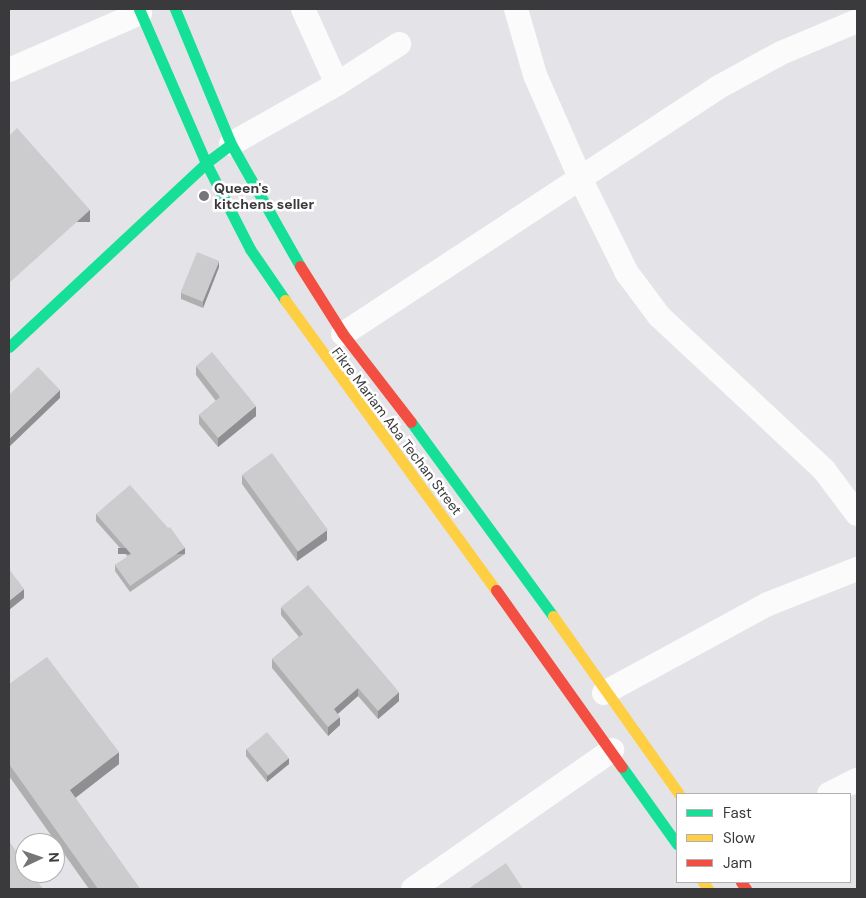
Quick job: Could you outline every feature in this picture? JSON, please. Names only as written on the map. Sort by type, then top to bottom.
[{"type":"main road","name":"Fikre Mariam Aba Techan Street","points":[[175,9],[231,144],[280,235],[343,334],[471,502],[604,693],[678,793]]},
{"type":"main road","name":"Fikre Mariam Aba Techan Street","points":[[139,11],[206,163],[250,249],[284,300],[612,750],[676,843]]},
{"type":"main road","points":[[9,347],[206,163],[231,144]]},
{"type":"street","points":[[303,9],[337,84]]},
{"type":"street","points":[[516,9],[535,75],[581,180],[627,272],[659,316],[824,470],[857,514]]},
{"type":"street","points":[[9,70],[139,11]]},
{"type":"street","points":[[343,334],[581,180],[717,88],[781,53],[857,20]]},
{"type":"street","points":[[231,144],[337,84],[399,44]]},
{"type":"street","points":[[604,693],[768,604],[857,569]]},
{"type":"street","points":[[413,889],[612,750]]},
{"type":"street","points":[[830,793],[857,780]]},
{"type":"building","points":[[17,128],[90,210],[9,283],[9,136]]},
{"type":"building","points":[[197,252],[219,261],[203,302],[181,293]]},
{"type":"building","points":[[212,352],[256,406],[218,438],[199,415],[220,397],[196,366]]},
{"type":"building","points":[[38,367],[60,390],[9,439],[9,395]]},
{"type":"building","points":[[272,453],[328,530],[298,552],[242,475]]},
{"type":"building","points":[[130,485],[168,528],[170,527],[185,548],[130,586],[115,565],[131,554],[96,514]]},
{"type":"building","points":[[9,569],[24,589],[9,601]]},
{"type":"building","points":[[308,585],[399,692],[378,711],[358,688],[334,709],[340,717],[328,727],[272,659],[303,634],[281,607]]},
{"type":"building","points":[[47,657],[119,752],[70,790],[140,889],[98,889],[65,843],[65,833],[58,833],[9,764],[9,684]]},
{"type":"building","points":[[267,732],[289,758],[268,775],[246,749]]},
{"type":"building","points":[[9,841],[15,850],[15,883],[39,883],[43,889],[9,889]]},
{"type":"building","points":[[506,863],[523,889],[468,889]]},
{"type":"traffic: fast","points":[[139,9],[206,163],[250,249],[285,300]]},
{"type":"traffic: fast","points":[[175,9],[231,144],[300,266]]},
{"type":"traffic: fast","points":[[9,347],[206,163],[231,144]]},
{"type":"traffic: fast","points":[[411,422],[553,616]]},
{"type":"traffic: fast","points":[[622,767],[676,843]]},
{"type":"traffic: slow","points":[[285,300],[496,590]]},
{"type":"traffic: slow","points":[[553,616],[678,793]]},
{"type":"traffic: slow","points":[[704,883],[708,889]]},
{"type":"traffic: jam","points":[[300,266],[343,334],[411,422]]},
{"type":"traffic: jam","points":[[496,590],[622,767]]},
{"type":"traffic: jam","points":[[742,883],[746,889]]},
{"type":"place","name":"Queen's kitchens seller","points":[[204,196]]}]
